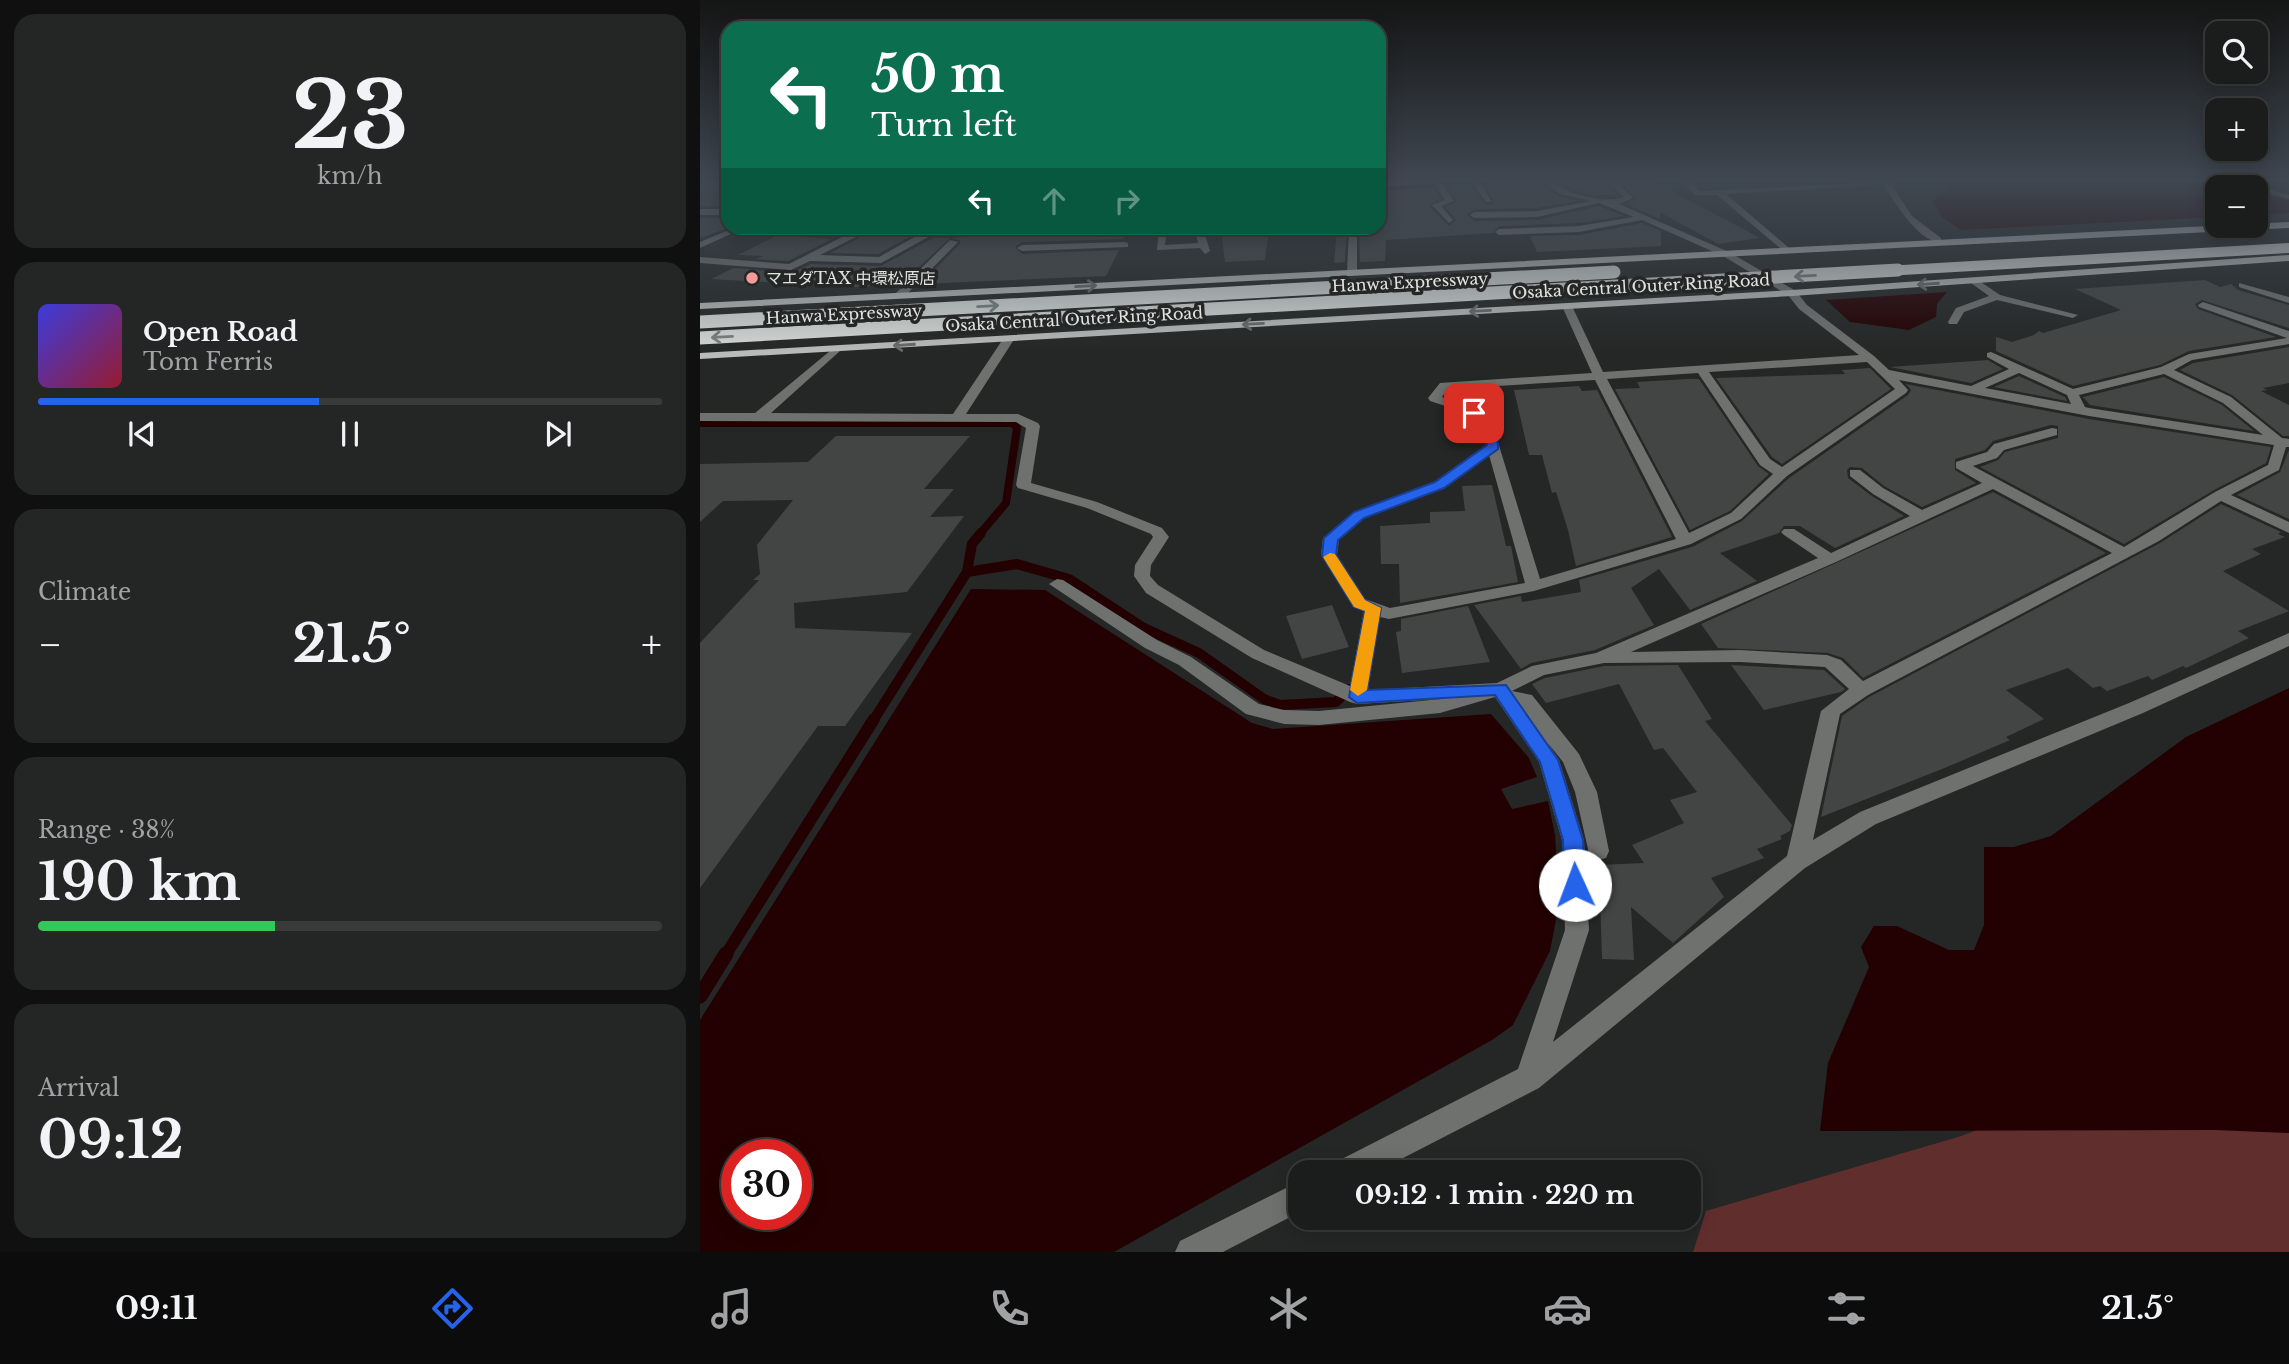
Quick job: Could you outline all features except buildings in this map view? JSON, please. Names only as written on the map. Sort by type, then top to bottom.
[{"type":"highway","name":"Hanwa Expressway","points":[[700,322],[2227,237]]},
{"type":"highway","name":"Hanwa Expressway","points":[[700,338],[2289,248]]},
{"type":"main road","points":[[1903,244],[1989,237]]},
{"type":"main road","name":"Osaka Central Outer Ring Road","points":[[700,306],[2027,237]]},
{"type":"main road","name":"Osaka Central Outer Ring Road","points":[[700,356],[1792,293],[2289,258]]},
{"type":"main road","points":[[1959,281],[2289,267]]},
{"type":"street","points":[[700,245],[718,237]]},
{"type":"street","points":[[700,260],[791,267],[848,237]]},
{"type":"street","points":[[810,257],[881,260],[921,237]]},
{"type":"street","points":[[1162,237],[1160,248],[1205,248],[1201,237]]},
{"type":"street","points":[[1352,273],[1353,237]]},
{"type":"street","points":[[1493,446],[1439,485],[1359,515],[1331,538],[1329,555],[1359,603],[1389,614],[1534,586],[1685,541],[1736,516],[1782,473],[1902,390],[1870,358],[1803,307],[1792,293],[1726,254],[1686,237]]},
{"type":"street","points":[[1771,237],[1786,250]]},
{"type":"street","points":[[1935,237],[1938,240]]},
{"type":"street","points":[[900,295],[953,242]]},
{"type":"street","points":[[1022,248],[1125,246]]},
{"type":"street","points":[[1975,281],[1996,297],[2073,315]]},
{"type":"street","points":[[2243,285],[2289,300]]},
{"type":"street","points":[[1954,322],[1960,310],[1996,297]]},
{"type":"street","points":[[2203,304],[2289,338]]},
{"type":"street","points":[[1567,306],[1599,376],[1685,541]]},
{"type":"street","points":[[957,418],[1009,338]]},
{"type":"street","points":[[2071,393],[2165,370],[2189,357],[2289,338]]},
{"type":"street","points":[[760,416],[836,349]]},
{"type":"street","points":[[1991,355],[2071,393],[2080,410]]},
{"type":"street","points":[[1534,586],[1493,446],[1491,430],[1474,413],[1434,398],[1444,386],[1870,358]]},
{"type":"street","points":[[1701,369],[1765,462],[1782,473]]},
{"type":"street","points":[[1974,389],[2019,369]]},
{"type":"street","points":[[2165,370],[2227,400],[2286,442]]},
{"type":"street","points":[[1885,373],[1926,383],[1974,389],[2080,410],[2286,442]]},
{"type":"street","points":[[700,417],[1018,418],[1033,426],[1023,485],[1092,505],[1157,531],[1161,537],[1143,565],[1142,576],[1152,589],[1258,654],[1356,696],[1503,695],[1525,701],[1572,759],[1586,792],[1598,851]]},
{"type":"street","points":[[2052,432],[1999,447],[1992,455],[1961,466],[2124,553]]},
{"type":"street","points":[[1797,861],[1831,711],[1861,690],[2153,538],[2220,495],[2274,467],[2286,442]]},
{"type":"street","points":[[1854,473],[1878,491],[1921,516]]},
{"type":"street","points":[[1600,658],[1830,559],[1993,483]]},
{"type":"street","points":[[2220,495],[2289,528]]},
{"type":"street","points":[[1789,532],[1830,559]]},
{"type":"street","points":[[1057,584],[1151,644],[1185,661],[1253,709],[1284,717],[1319,718],[1440,706],[1503,695],[1539,670],[1600,658],[1740,656],[1827,661],[1835,664],[1861,690]]},
{"type":"street","points":[[1356,696],[1373,608]]},
{"type":"street","points":[[1369,1160],[1529,1078],[1797,861],[1868,818],[2136,708],[2289,639]]},
{"type":"street","points":[[1503,695],[1549,760],[1573,840],[1577,930],[1529,1078]]},
{"type":"street","points":[[1191,1252],[1288,1202]]},
{"type":"shaded area","points":[[1947,292],[1937,304],[1936,317],[1909,330],[1850,322],[1826,300]]},
{"type":"shaded area","points":[[971,589],[1045,590],[1252,723],[1273,729],[1491,714],[1529,758],[1537,777],[1501,789],[1512,809],[1548,801],[1555,835],[1559,904],[1550,951],[1513,1025],[1492,1040],[1114,1252],[700,1252],[700,1020]]},
{"type":"shaded area","points":[[2289,688],[2289,1133],[2215,1130],[1820,1131],[1828,1063],[1869,967],[1861,947],[1874,926],[1897,926],[1949,950],[1974,950],[1984,925],[1984,847],[2014,847],[2051,836],[2186,737]]},
{"type":"shaded area","points":[[2182,1055],[2289,1063],[2289,1252],[1693,1252],[1706,1211],[1958,1137]]},
{"type":"waterway","points":[[700,423],[1013,423],[1017,428],[1006,503],[979,535]]},
{"type":"waterway","points":[[967,572],[972,544],[981,533]]},
{"type":"waterway","points":[[967,572],[1017,564],[1069,579],[1142,627],[1199,653],[1264,699],[1280,705],[1336,702],[1349,689]]},
{"type":"waterway","points":[[873,721],[967,572]]},
{"type":"waterway","points":[[725,956],[874,719]]},
{"type":"waterway","points":[[700,996],[726,954]]},
{"type":"slow traffic","points":[[1330,557],[1359,603],[1373,608],[1358,690]]},
{"type":"place","name":"マエダTAX 中環松原店","points":[[752,278]]},
{"type":"route","points":[[1474,413],[1491,430],[1493,446],[1439,485],[1359,515],[1331,538],[1329,555],[1359,603],[1373,608],[1357,697],[1500,689],[1549,760],[1573,840],[1575,885]]}]
